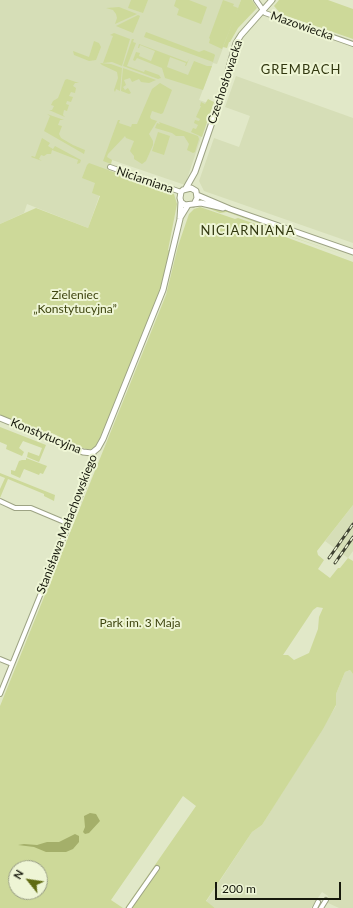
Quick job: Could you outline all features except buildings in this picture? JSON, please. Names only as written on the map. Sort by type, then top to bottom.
[{"type":"street","name":"Mazowiecka","points":[[256,0],[262,10],[269,14],[353,44]]},
{"type":"street","name":"Czechosłowacka","points":[[186,188],[195,172],[236,43],[241,35],[272,0]]},
{"type":"street","name":"Niciarniana","points":[[110,167],[181,192]]},
{"type":"street","name":"Czechosłowacka","points":[[195,172],[196,192]]},
{"type":"street","points":[[230,209],[191,188],[186,188],[181,192],[181,202],[188,205],[204,203],[230,209],[353,252]]},
{"type":"street","points":[[194,204],[196,200],[196,192]]},
{"type":"street","name":"Stanisława Małachowskiego","points":[[0,694],[94,460],[93,452],[102,442],[163,290],[180,219],[181,202]]},
{"type":"street","name":"Stanisława Małachowskiego","points":[[180,219],[188,205]]},
{"type":"street","name":"Konstytucyjna","points":[[0,418],[83,452],[93,452]]},
{"type":"street","points":[[0,502],[15,508],[31,508],[69,524]]},
{"type":"street","points":[[0,659],[12,664]]},
{"type":"street","points":[[129,908],[157,868]]},
{"type":"street","points":[[321,908],[326,900]]},
{"type":"street","points":[[315,908],[318,902]]},
{"type":"shaded area","points":[[0,0],[241,0],[217,64],[213,63],[199,100],[211,104],[211,108],[185,185],[112,160],[88,228],[27,204],[24,213],[0,224]]},
{"type":"shaded area","points":[[236,76],[353,118],[353,243],[204,191],[199,181],[214,138],[239,147],[250,116],[225,107]]},
{"type":"shaded area","points":[[353,505],[353,551],[348,558],[325,541]]},
{"type":"shaded area","points":[[350,670],[353,674],[353,908],[339,908],[328,903],[328,896],[322,892],[311,908],[215,908],[206,902],[252,832],[262,825],[336,706],[336,694],[345,672]]},
{"type":"shaded area","points":[[90,813],[96,814],[100,821],[89,833],[85,834],[83,832],[85,827],[84,816]]},
{"type":"shaded area","points":[[75,834],[79,836],[79,842],[73,849],[66,852],[46,852],[34,847],[18,845],[37,845],[47,842],[59,842]]},
{"type":"green space","points":[[131,0],[148,0],[143,13],[128,8]]},
{"type":"green space","points":[[176,0],[189,0],[207,7],[201,24],[177,15],[179,9],[174,6]]},
{"type":"green space","points":[[223,0],[234,4],[233,6],[238,8],[222,49],[209,43],[209,38]]},
{"type":"green space","points":[[241,0],[252,0],[257,8],[238,28],[227,48],[223,47]]},
{"type":"green space","points":[[279,0],[328,0],[353,9],[353,39],[281,14],[274,6]]},
{"type":"green space","points":[[119,7],[137,14],[115,24],[117,18],[116,14],[113,10],[106,8]]},
{"type":"green space","points":[[138,15],[140,16],[133,33],[116,26]]},
{"type":"green space","points":[[146,32],[199,52],[204,50],[214,54],[213,62],[144,37]]},
{"type":"green space","points":[[114,33],[130,39],[122,66],[112,62],[103,63],[113,36],[110,35]]},
{"type":"green space","points":[[132,39],[134,39],[133,42],[136,43],[127,66],[144,72],[145,70],[159,75],[161,78],[158,79],[123,66]]},
{"type":"green space","points":[[94,41],[99,43],[101,47],[96,60],[89,61],[74,55],[73,51],[89,57]]},
{"type":"green space","points":[[139,44],[187,62],[189,59],[185,66],[186,63],[170,57],[167,67],[188,75],[194,61],[207,66],[212,66],[203,90],[165,78],[162,68],[137,58],[135,61],[133,60],[136,52],[140,53],[139,56],[151,61],[155,51],[140,45],[138,48]]},
{"type":"green space","points":[[100,63],[111,64],[122,68],[120,91],[116,89],[115,92],[114,90],[118,78],[117,72]]},
{"type":"green space","points":[[123,68],[156,80],[149,83],[141,82],[139,79],[132,82],[130,78],[124,80],[126,85],[123,87],[125,90],[128,88],[131,93],[129,94],[121,91]]},
{"type":"green space","points":[[67,79],[79,83],[75,83],[73,86],[76,88],[75,93],[71,92],[69,96],[73,97],[71,102],[67,101],[66,104],[69,105],[67,111],[64,110],[63,115],[65,117],[49,110],[52,110],[54,106],[51,105],[53,101],[58,98],[65,80]]},
{"type":"green space","points":[[160,83],[172,90],[163,113],[161,114],[152,111],[150,117],[151,119],[157,121],[149,134],[153,141],[153,145],[146,161],[142,164],[134,159],[134,156],[130,151],[134,141],[126,138],[125,136],[108,154],[107,157],[112,160],[111,164],[103,161],[118,120],[120,120],[119,123],[131,127],[132,124],[137,124],[152,89]]},
{"type":"green space","points":[[208,99],[214,102],[202,137],[191,132],[193,128],[196,129],[198,125],[194,123],[195,120],[199,121],[200,119],[196,117],[201,106],[201,102],[205,104]]},
{"type":"green space","points":[[47,114],[64,120],[60,120],[58,125],[62,126],[59,134],[61,138],[85,150],[84,154],[44,131],[50,116]]},
{"type":"green space","points":[[159,122],[198,136],[199,139],[195,152],[193,153],[187,150],[189,144],[184,136],[176,136],[172,133],[155,128],[157,123],[160,124]]},
{"type":"green space","points":[[158,132],[170,136],[164,155],[152,151]]},
{"type":"green space","points":[[42,138],[50,143],[48,146],[53,149],[55,146],[81,160],[80,163],[77,164],[78,160],[52,150],[51,154],[44,156],[41,155],[39,159],[42,161],[31,157],[35,157]]},
{"type":"green space","name":"Zieleniec „Konstytucyjna”","points":[[89,163],[174,194],[177,204],[168,250],[170,251],[162,285],[108,422],[95,447],[86,449],[64,441],[64,439],[52,433],[48,434],[0,415],[0,224],[36,208],[88,228],[100,196],[92,193],[95,183],[82,178]]},
{"type":"green space","points":[[202,205],[235,213],[284,230],[284,234],[353,258],[277,232],[277,230],[227,212],[220,213]]},
{"type":"green space","name":"Park im. 3 Maja","points":[[200,207],[235,219],[238,218],[273,230],[272,232],[353,262],[353,505],[317,551],[318,555],[324,560],[318,569],[330,578],[348,558],[353,561],[353,674],[350,670],[345,672],[336,694],[336,705],[323,729],[262,825],[252,832],[206,901],[215,908],[125,908],[196,806],[183,796],[111,900],[123,908],[0,908],[0,706],[166,295],[178,246],[189,214],[194,209]],"holes":[[[317,607],[323,608],[319,617],[318,629],[309,653],[294,660],[288,655],[283,655],[313,610]]]},
{"type":"green space","points":[[0,427],[46,445],[39,462],[27,457],[28,452],[39,456],[42,448],[23,441],[19,448],[24,452],[22,456],[6,449],[7,445],[0,442]]},
{"type":"green space","points":[[26,458],[47,466],[43,474],[40,473],[39,475],[24,469],[20,478],[11,474],[11,470],[15,471],[19,461],[26,460]]},
{"type":"green space","points":[[0,473],[55,495],[54,501],[44,496],[44,494],[8,479],[0,498],[0,489],[5,478],[0,476]]},
{"type":"railway","points":[[329,558],[353,524]]},
{"type":"railway","points":[[335,563],[353,537]]},
{"type":"district","name":"GREMBACH","points":[[301,70]]},
{"type":"district","name":"NICIARNIANA","points":[[248,231]]}]
